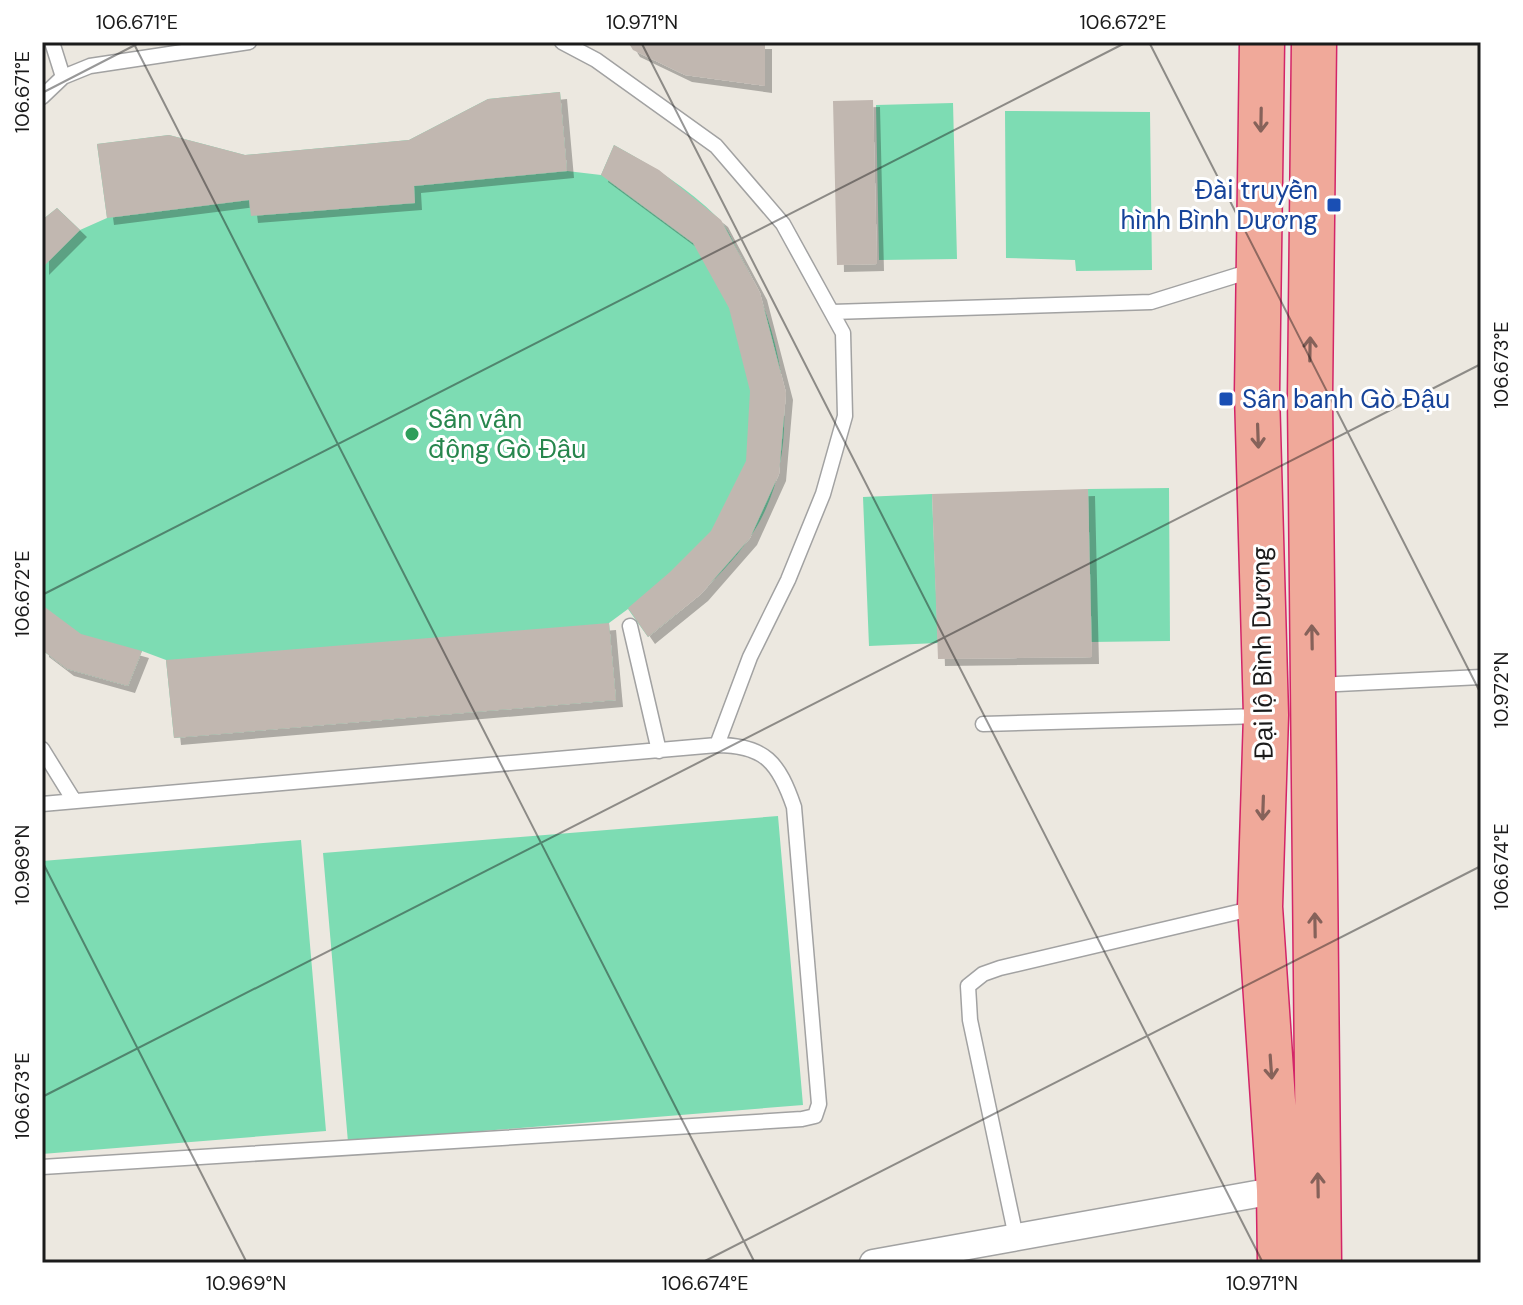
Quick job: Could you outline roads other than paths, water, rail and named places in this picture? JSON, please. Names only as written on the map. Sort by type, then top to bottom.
[{"type":"highway","name":"Đại lộ Bình Dương","points":[[1262,42],[1257,393],[1266,715],[1260,907],[1279,1190],[1280,1263]]},
{"type":"highway","name":"Đại lộ Bình Dương","points":[[1314,42],[1310,397],[1319,1263]]},
{"type":"street","points":[[873,1263],[1279,1190]]},
{"type":"lane","points":[[52,42],[63,77]]},
{"type":"lane","points":[[42,97],[63,77],[90,66],[249,42]]},
{"type":"lane","points":[[562,42],[596,60],[716,146],[783,224],[843,333],[845,416],[809,531],[750,657],[717,745]]},
{"type":"lane","points":[[594,42],[596,60]]},
{"type":"lane","points":[[832,312],[1151,302],[1258,268]]},
{"type":"lane","points":[[630,626],[659,751]]},
{"type":"lane","points":[[1312,686],[1481,677]]},
{"type":"lane","points":[[983,724],[1266,715]]},
{"type":"lane","points":[[42,804],[742,745],[770,760],[787,787],[794,807],[819,1104],[815,1116],[42,1167]]},
{"type":"lane","points":[[42,749],[73,799]]},
{"type":"lane","points":[[1016,1237],[970,1020],[968,986],[983,974],[1000,968],[1260,907]]},
{"type":"place","name":"Đài truyền hình Bình Dương","points":[[1334,205]]},
{"type":"place","name":"Sân banh Gò Đậu","points":[[1226,399]]},
{"type":"place","name":"Sân vận động Gò Đậu","points":[[412,434]]}]
